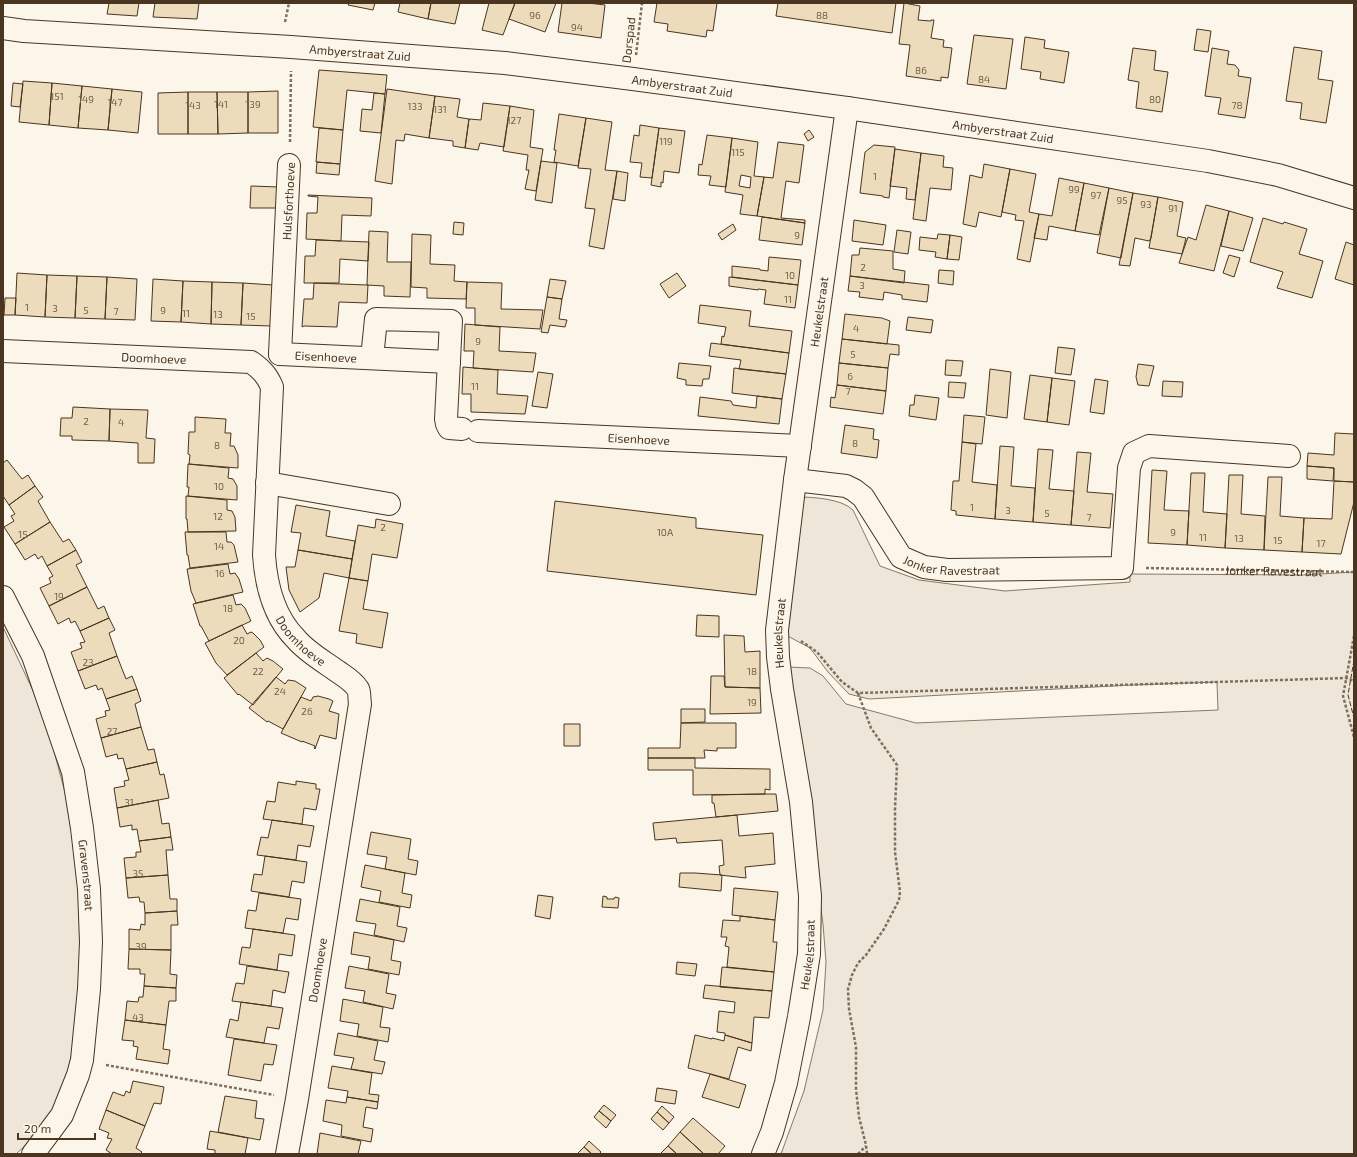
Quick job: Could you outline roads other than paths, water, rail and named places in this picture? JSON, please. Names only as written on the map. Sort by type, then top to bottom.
[{"type":"street","name":"Ambyerstraat Zuid","points":[[3,28],[24,31],[291,47],[505,63],[847,108],[1208,161],[1278,175],[1354,198]]},
{"type":"street","name":"Heukelstraat","points":[[763,1154],[772,1132],[786,1083],[799,1017],[809,954],[810,896],[801,802],[782,689],[778,657],[777,630],[795,480],[847,108]]},
{"type":"street","name":"Hulsforthoeve","points":[[280,354],[290,165]]},
{"type":"street","name":"Eisenhoeve","points":[[372,358],[376,319],[451,321],[447,424],[449,428],[800,446]]},
{"type":"street","name":"Doomhoeve","points":[[3,351],[250,362],[259,367],[268,376],[272,387],[264,555],[265,576],[271,598],[282,621],[295,639],[347,678],[358,689],[360,704],[297,1099],[286,1154]]},
{"type":"street","name":"Eisenhoeve","points":[[280,354],[449,362]]},
{"type":"street","points":[[259,367],[280,354]]},
{"type":"street","name":"Jonker Ravestraat","points":[[795,480],[846,486],[854,490],[863,497],[901,557],[924,568],[948,570],[1122,568],[1129,468],[1134,453],[1149,446],[1289,456]]},
{"type":"street","points":[[267,483],[389,504]]},
{"type":"street","name":"Gravenstraat","points":[[3,597],[33,656],[73,772],[89,889],[91,942],[89,989],[82,1060],[78,1075],[62,1115],[32,1154]]}]
